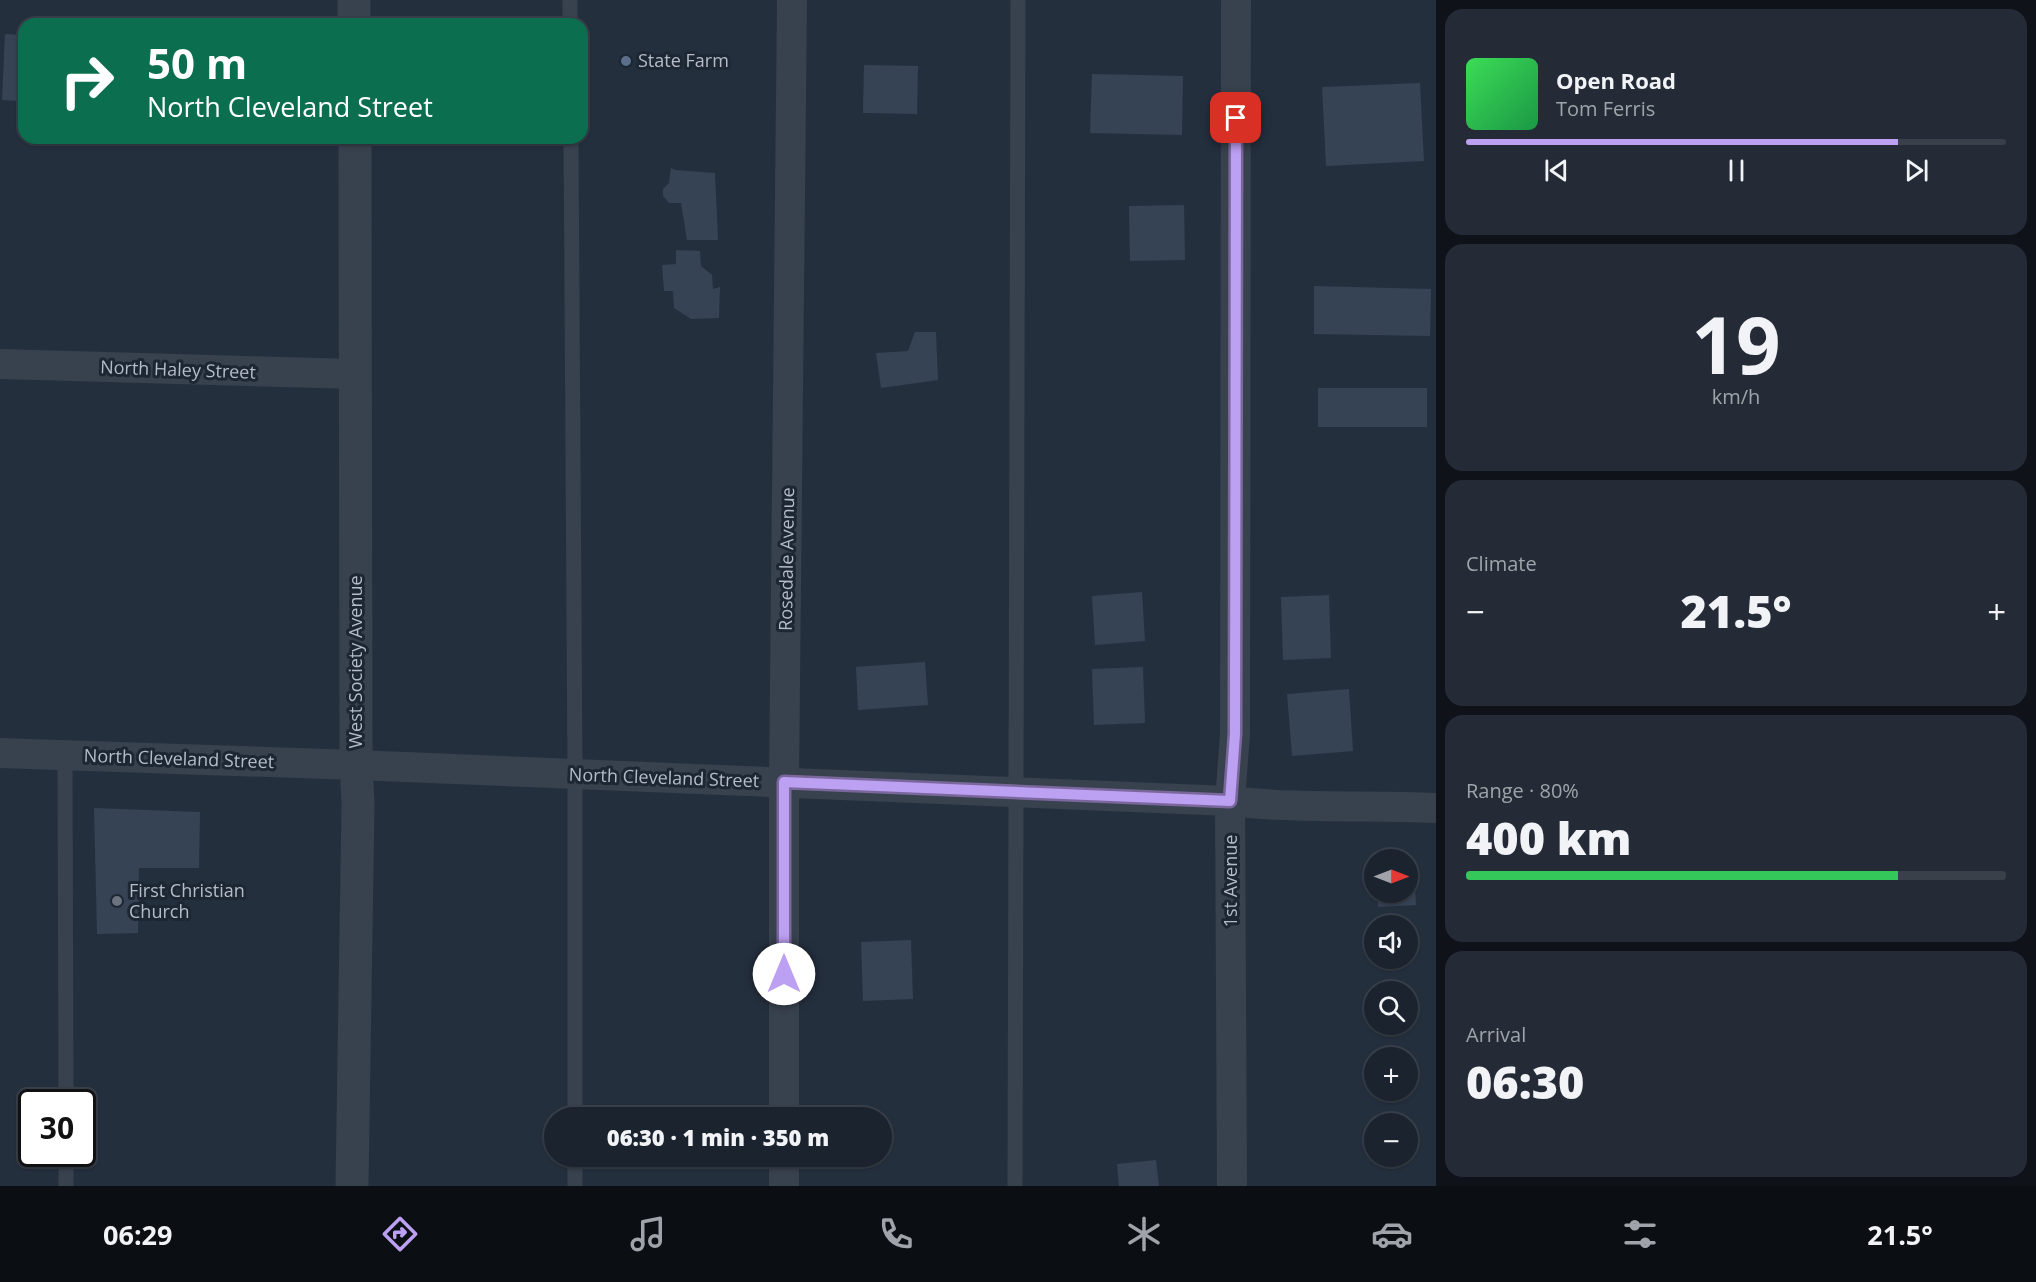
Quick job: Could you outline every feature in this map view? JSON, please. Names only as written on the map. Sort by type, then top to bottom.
[{"type":"street","points":[[354,0],[354,18]]},
{"type":"street","name":"Rosedale Avenue","points":[[784,1107],[784,782],[792,0]]},
{"type":"street","name":"1st Avenue","points":[[1232,1186],[1230,801],[1235,734],[1236,0]]},
{"type":"street","name":"West Society Avenue","points":[[352,1186],[358,803],[356,765],[355,144]]},
{"type":"street","name":"North Haley Street","points":[[0,364],[356,374]]},
{"type":"street","name":"North Cleveland Street","points":[[0,753],[784,782],[1230,801],[1268,806],[1376,805],[1436,808]]},
{"type":"street","points":[[784,1167],[784,1186]]},
{"type":"lane","points":[[570,0],[570,18]]},
{"type":"lane","points":[[1015,1186],[1018,0]]},
{"type":"lane","points":[[571,144],[575,1107]]},
{"type":"lane","points":[[65,755],[66,1089]]},
{"type":"lane","points":[[66,1167],[66,1186]]},
{"type":"lane","points":[[575,1167],[575,1186]]},
{"type":"building","points":[[5,34],[18,35],[18,101],[2,100]]},
{"type":"building","points":[[864,65],[918,66],[917,114],[863,113]]},
{"type":"building","points":[[1092,74],[1183,76],[1182,135],[1090,133]]},
{"type":"building","points":[[1420,83],[1424,161],[1326,166],[1322,87]]},
{"type":"building","points":[[671,168],[715,173],[718,240],[687,240],[681,203],[669,203],[663,196],[663,189],[669,183]]},
{"type":"building","points":[[1184,205],[1185,260],[1130,261],[1129,206]]},
{"type":"building","points":[[676,250],[700,251],[701,266],[712,275],[713,289],[720,287],[719,318],[691,319],[674,308],[673,291],[664,291],[662,265],[676,264]]},
{"type":"building","points":[[1314,286],[1431,289],[1430,336],[1314,334]]},
{"type":"building","points":[[915,332],[936,332],[938,380],[881,388],[876,353],[908,351]]},
{"type":"building","points":[[1318,388],[1427,388],[1427,427],[1318,427]]},
{"type":"building","points":[[1142,592],[1145,641],[1095,645],[1092,596]]},
{"type":"building","points":[[1329,595],[1331,658],[1283,660],[1281,597]]},
{"type":"building","points":[[925,662],[928,705],[858,710],[856,667]]},
{"type":"building","points":[[1143,667],[1145,723],[1094,725],[1092,669]]},
{"type":"building","points":[[1349,689],[1353,751],[1292,756],[1287,694]]},
{"type":"building","name":"First Christian Church","points":[[94,808],[200,812],[199,868],[139,868],[138,933],[97,934]]},
{"type":"building","points":[[1378,903],[1416,903],[1416,905],[1378,907]]},
{"type":"building","points":[[911,940],[913,999],[863,1001],[861,942]]},
{"type":"building","points":[[1156,1160],[1159,1186],[1119,1186],[1117,1164]]},
{"type":"place","name":"State Farm","points":[[626,61]]},
{"type":"place","name":"First Christian Church","points":[[117,901]]},
{"type":"route","points":[[784,974],[784,782],[1230,801],[1235,734],[1236,118]]}]
